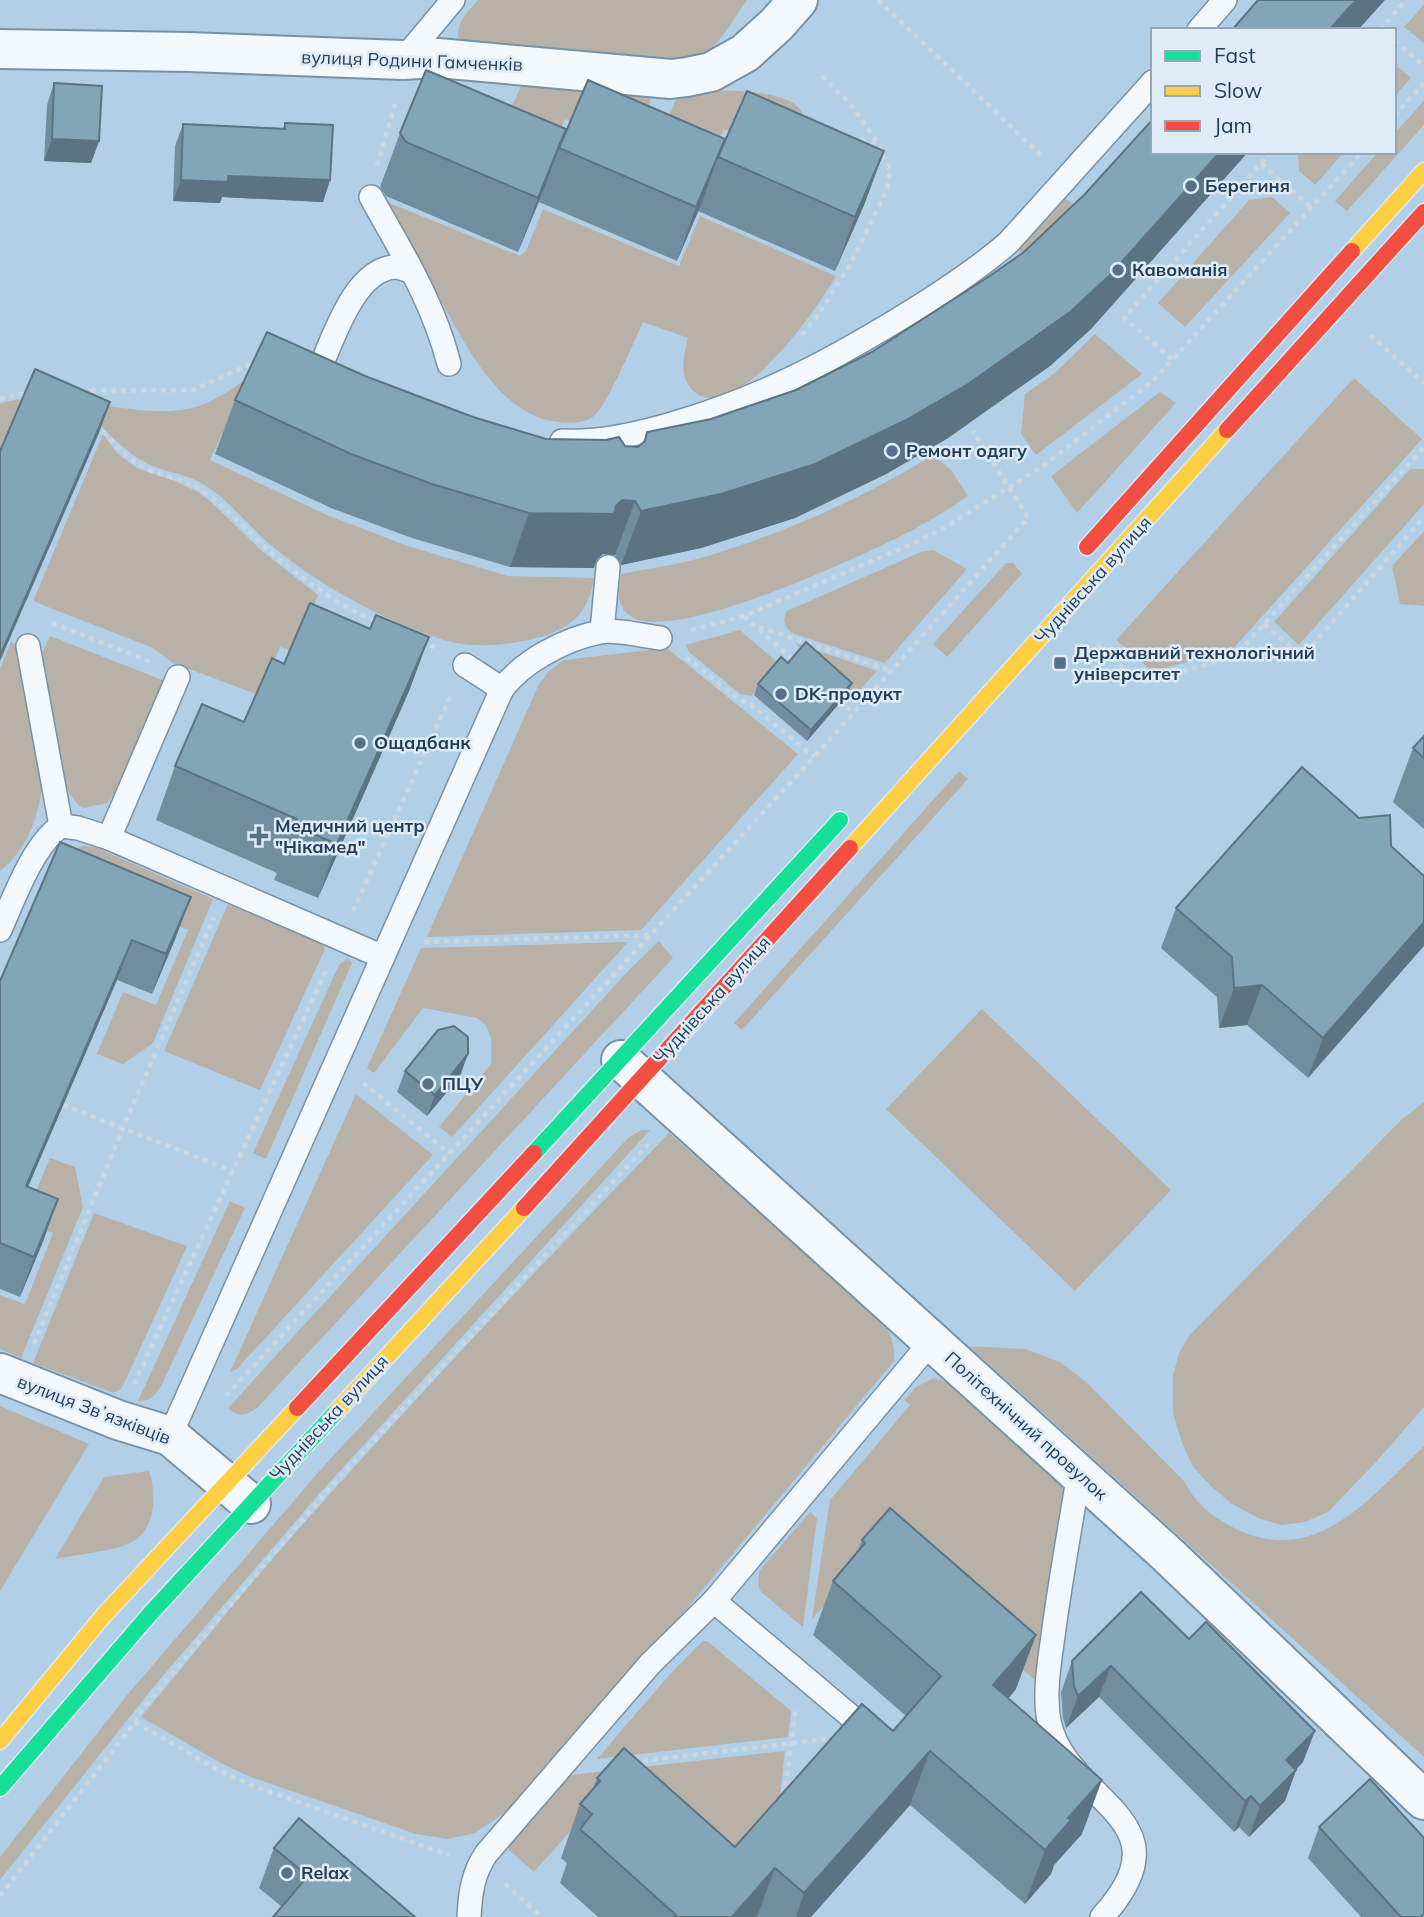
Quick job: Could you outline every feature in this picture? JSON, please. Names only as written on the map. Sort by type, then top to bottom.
[{"type":"main road","name":"Чуднівська вулиця","points":[[1072,563],[1424,171]]},
{"type":"main road","name":"Чуднівська вулиця","points":[[0,1788],[142,1623],[239,1494],[1424,212]]},
{"type":"main road","name":"Чуднівська вулиця","points":[[0,1741],[104,1615],[239,1494],[631,1069],[847,812]]},
{"type":"street","name":"вулиця Родини Гамченків","points":[[0,49],[189,52],[403,60],[438,58],[671,79],[711,72],[746,53],[797,1]]},
{"type":"street","name":"Політехнічний провулок","points":[[631,1069],[1168,1555],[1424,1800]]},
{"type":"street","name":"вулиця Звʼязківців","points":[[9,1377],[118,1420],[170,1436],[239,1494]]},
{"type":"lane","points":[[403,60],[453,0]]},
{"type":"lane","points":[[1201,28],[1225,0]]},
{"type":"lane","points":[[545,440],[576,442],[645,432],[720,410],[788,382],[850,349],[982,266],[1009,243],[1151,84]]},
{"type":"lane","points":[[371,197],[427,297],[449,364]]},
{"type":"lane","points":[[348,387],[319,370],[352,296],[367,280],[380,272],[394,267],[411,271]]},
{"type":"lane","points":[[615,462],[617,436]]},
{"type":"lane","points":[[602,631],[608,567]]},
{"type":"lane","points":[[170,1436],[502,689],[532,660],[552,649],[602,631],[668,636]]},
{"type":"lane","points":[[28,646],[61,826]]},
{"type":"lane","points":[[465,665],[502,689]]},
{"type":"lane","points":[[109,838],[178,677]]},
{"type":"lane","points":[[0,930],[5,904],[49,833],[61,826],[78,828],[109,838],[341,939],[387,949]]},
{"type":"lane","points":[[469,1917],[470,1899],[480,1862],[650,1664],[714,1601],[931,1342]]},
{"type":"lane","points":[[1079,1473],[1056,1609],[1047,1698],[1049,1721],[1055,1741],[1068,1761],[1127,1826],[1133,1843],[1135,1864],[1126,1885],[1102,1917]]},
{"type":"lane","points":[[714,1601],[855,1720]]},
{"type":"path","points":[[878,0],[1067,179]]},
{"type":"path","points":[[1382,28],[1406,0]]},
{"type":"path","points":[[1396,43],[1424,66]]},
{"type":"path","points":[[801,336],[850,265],[887,189],[890,172],[878,144],[851,105],[822,76]]},
{"type":"path","points":[[1396,114],[1424,83]]},
{"type":"path","points":[[839,136],[878,144]]},
{"type":"path","points":[[1173,359],[1124,318],[1269,154]]},
{"type":"path","points":[[814,757],[684,655],[668,636],[744,616],[915,543],[946,527],[1043,466],[1142,390],[1360,154]]},
{"type":"path","points":[[1261,164],[1311,208]]},
{"type":"path","points":[[1370,335],[1424,383]]},
{"type":"path","points":[[74,391],[193,390],[266,357]]},
{"type":"path","points":[[0,399],[40,392]]},
{"type":"path","points":[[91,419],[134,462],[197,487],[222,505],[266,548],[306,579],[366,618],[389,627]]},
{"type":"path","points":[[225,1397],[854,714],[1028,518],[973,432]]},
{"type":"path","points":[[1097,645],[1138,680],[1145,682],[1229,659],[1238,653],[1424,447]]},
{"type":"path","points":[[1264,624],[1293,649],[1308,650],[1424,517]]},
{"type":"path","points":[[744,616],[804,670]]},
{"type":"path","points":[[28,646],[40,618],[146,660],[178,677]]},
{"type":"path","points":[[755,625],[893,671]]},
{"type":"path","points":[[132,1388],[465,665],[446,652],[412,637]]},
{"type":"path","points":[[834,696],[854,714]]},
{"type":"path","points":[[9,1377],[123,1128],[225,890]]},
{"type":"path","points":[[387,949],[651,935]]},
{"type":"path","points":[[338,1062],[449,1153]]},
{"type":"path","points":[[64,1105],[233,1171]]},
{"type":"path","points":[[0,1896],[135,1722],[138,1714],[326,1492],[660,1131]]},
{"type":"path","points":[[784,1801],[800,1673]]},
{"type":"path","points":[[135,1722],[220,1771],[256,1787],[442,1853],[480,1862],[542,1917]]},
{"type":"path","points":[[627,1762],[831,1738]]},
{"type":"shaded area","points":[[478,0],[747,0],[716,44],[690,63],[462,46],[459,27],[464,16]]},
{"type":"shaded area","points":[[1424,5],[1424,43],[1404,27]]},
{"type":"shaded area","points":[[1396,66],[1411,78],[1396,95]]},
{"type":"shaded area","points":[[525,77],[651,94],[650,103],[632,146],[565,119],[544,170],[493,149]]},
{"type":"shaded area","points":[[701,90],[762,93],[792,102],[801,111],[804,122],[792,153],[724,129],[704,176],[654,155],[675,101]]},
{"type":"shaded area","points":[[1424,101],[1424,125],[1347,211],[1335,201],[1376,154],[1396,154],[1396,132]]},
{"type":"shaded area","points":[[1298,154],[1342,154],[1315,185],[1299,171]]},
{"type":"shaded area","points":[[1064,197],[1085,215],[1035,266],[1016,248]]},
{"type":"shaded area","points":[[1272,197],[1290,213],[1185,327],[1158,303],[1249,200]]},
{"type":"shaded area","points":[[382,200],[520,256],[526,251],[543,209],[679,266],[700,216],[836,276],[813,311],[775,358],[754,378],[733,392],[713,398],[696,393],[684,374],[688,338],[643,322],[613,387],[594,416],[582,422],[559,422],[537,417],[518,406],[500,391],[485,373]]},
{"type":"shaded area","points":[[1095,334],[1142,374],[1036,455],[1021,434],[1025,394],[1056,372]]},
{"type":"shaded area","points":[[267,363],[247,380],[210,460],[327,515],[408,546],[508,576],[594,578],[588,601],[576,618],[548,635],[499,644],[454,643],[413,629],[379,614],[312,576],[266,541],[203,484],[139,459],[76,401],[138,410],[184,409],[217,398]]},
{"type":"shaded area","points":[[1354,378],[1422,439],[1231,651],[1152,671],[1116,640]]},
{"type":"shaded area","points":[[1160,392],[1176,403],[1077,513],[1051,476]]},
{"type":"shaded area","points":[[21,399],[0,448],[0,403]]},
{"type":"shaded area","points":[[103,434],[117,453],[137,468],[198,492],[262,551],[318,595],[294,652],[280,647],[259,695],[173,663],[153,648],[35,602]]},
{"type":"shaded area","points":[[933,455],[952,471],[968,496],[909,532],[812,576],[727,608],[688,618],[655,622],[632,617],[623,608],[619,598],[621,574],[700,558],[769,535],[853,499]]},
{"type":"shaded area","points":[[1410,469],[1424,469],[1424,504],[1299,645],[1274,622]]},
{"type":"shaded area","points":[[1424,531],[1424,606],[1400,604],[1392,566]]},
{"type":"shaded area","points":[[933,550],[967,569],[885,663],[794,634],[786,627],[784,618],[787,611],[921,552]]},
{"type":"shaded area","points":[[1006,563],[1013,563],[1022,574],[947,657],[933,644]]},
{"type":"shaded area","points":[[740,630],[779,664],[751,696],[740,694],[689,652],[686,645]]},
{"type":"shaded area","points":[[50,636],[165,681],[115,793],[107,803],[84,808],[78,805],[69,793],[62,773],[41,655]]},
{"type":"shaded area","points":[[11,642],[17,645],[42,778],[39,803],[31,829],[18,853],[0,871],[0,668]]},
{"type":"shaded area","points":[[795,643],[877,671],[854,697]]},
{"type":"shaded area","points":[[667,648],[798,754],[641,930],[427,937],[538,686],[548,672],[564,660]]},
{"type":"shaded area","points":[[959,771],[968,779],[742,1030],[734,1023]]},
{"type":"shaded area","points":[[95,847],[213,899],[153,1043],[123,1064],[97,1054],[123,992],[156,1005],[188,930],[84,885],[72,849]]},
{"type":"shaded area","points":[[228,904],[322,943],[325,949],[260,1090],[164,1051]]},
{"type":"shaded area","points":[[659,941],[673,958],[259,1406],[244,1414],[236,1414],[228,1408],[628,971]]},
{"type":"shaded area","points":[[628,942],[452,1137],[439,1127],[491,1064],[491,1039],[486,1025],[477,1018],[423,1008],[374,1073],[367,1068],[421,948]]},
{"type":"shaded area","points":[[348,958],[352,963],[266,1159],[253,1153],[339,965]]},
{"type":"shaded area","points":[[982,1009],[1171,1190],[1075,1291],[886,1109]]},
{"type":"shaded area","points":[[356,1094],[433,1155],[237,1369],[230,1372]]},
{"type":"shaded area","points":[[1424,1102],[1424,1407],[1328,1512],[1305,1522],[1281,1525],[1258,1518],[1232,1504],[1193,1467],[1173,1413],[1173,1376],[1179,1353],[1189,1336],[1400,1121]]},
{"type":"shaded area","points":[[641,1130],[650,1130],[320,1493],[156,1684],[0,1880],[0,1857],[128,1694],[322,1468],[629,1137]]},
{"type":"shaded area","points":[[669,1133],[883,1323],[892,1341],[894,1361],[673,1625],[542,1774],[507,1811],[475,1833],[448,1839],[416,1834],[248,1776],[141,1717],[259,1574],[359,1462]]},
{"type":"shaded area","points":[[50,1158],[75,1167],[83,1207],[21,1358],[0,1349],[0,1295],[25,1304],[53,1233],[23,1221]]},
{"type":"shaded area","points":[[230,1201],[245,1208],[162,1384],[153,1397],[138,1401]]},
{"type":"shaded area","points":[[94,1213],[187,1246],[122,1388],[114,1393],[33,1363]]},
{"type":"shaded area","points":[[969,1346],[1025,1349],[1060,1362],[1085,1381],[1184,1481],[1206,1510],[1238,1530],[1267,1539],[1294,1539],[1319,1533],[1342,1520],[1364,1504],[1424,1446],[1424,1757]]},
{"type":"shaded area","points":[[934,1378],[949,1383],[1056,1477],[1065,1489],[1036,1681],[1004,1653],[869,1555],[812,1619],[830,1500],[910,1405],[905,1400],[916,1387]]},
{"type":"shaded area","points":[[0,1406],[89,1444],[0,1591]]},
{"type":"shaded area","points":[[149,1471],[153,1490],[152,1511],[150,1521],[139,1537],[115,1548],[55,1559],[104,1477]]},
{"type":"shaded area","points":[[810,1512],[817,1518],[803,1627],[761,1592],[758,1579],[760,1570]]},
{"type":"shaded area","points":[[703,1641],[707,1641],[791,1711],[788,1737],[597,1759],[670,1674]]},
{"type":"shaded area","points":[[785,1751],[780,1797],[714,1893],[602,1795],[534,1872],[509,1850],[508,1847],[570,1775]]},
{"type":"building","points":[[1258,0],[1356,0],[1331,28],[1234,28]]},
{"type":"building","points":[[426,70],[566,129],[538,198],[406,142],[400,133]]},
{"type":"building","points":[[588,80],[725,139],[696,207],[559,148]]},
{"type":"building","points":[[54,83],[102,86],[99,141],[52,139]]},
{"type":"building","points":[[747,91],[884,151],[855,217],[718,157]]},
{"type":"building","points":[[1151,121],[1151,154],[1218,154],[1110,275],[1070,312],[968,384],[906,420],[815,464],[721,494],[641,511],[635,501],[622,500],[616,506],[614,514],[529,513],[432,484],[351,454],[235,400],[267,332],[365,376],[473,417],[546,439],[606,440],[619,437],[625,446],[638,447],[645,441],[647,432],[711,419],[796,390],[872,352],[1024,252],[1085,194]]},
{"type":"building","points":[[285,123],[333,125],[330,180],[228,176],[228,182],[181,180],[183,124],[285,129]]},
{"type":"building","points":[[35,369],[110,402],[0,656],[0,451]]},
{"type":"building","points":[[310,603],[370,629],[376,615],[429,637],[337,844],[294,826],[297,819],[175,766],[202,704],[244,722],[272,658],[284,664]]},
{"type":"building","points":[[806,642],[852,683],[811,730],[758,684],[781,657],[788,663]]},
{"type":"building","points":[[1424,736],[1424,758],[1413,748]]},
{"type":"building","points":[[1302,767],[1359,818],[1390,815],[1391,846],[1424,876],[1424,922],[1323,1038],[1262,985],[1234,988],[1232,957],[1176,908]]},
{"type":"building","points":[[60,842],[191,897],[166,954],[132,940],[26,1186],[58,1199],[34,1257],[0,1243],[0,981]]},
{"type":"building","points":[[454,1026],[468,1037],[468,1054],[435,1095],[405,1071],[438,1030]]},
{"type":"building","points":[[890,1508],[1036,1635],[993,1685],[1102,1780],[1068,1818],[1071,1820],[1045,1850],[930,1751],[804,1893],[775,1868],[732,1917],[674,1917],[676,1915],[580,1829],[592,1814],[580,1804],[600,1781],[597,1778],[624,1748],[735,1847],[862,1704],[893,1731],[941,1676],[833,1581],[865,1543],[862,1540]]},
{"type":"building","points":[[1141,1592],[1189,1639],[1206,1622],[1315,1731],[1286,1760],[1296,1770],[1260,1806],[1251,1796],[1245,1801],[1111,1666],[1078,1696],[1074,1686],[1072,1661]]},
{"type":"building","points":[[1370,1779],[1424,1838],[1424,1914],[1420,1917],[1401,1917],[1319,1827]]},
{"type":"building","points":[[299,1818],[415,1917],[273,1917],[308,1876],[274,1848]]},
{"type":"traffic: fast","points":[[534,1153],[840,820]]},
{"type":"traffic: fast","points":[[0,1788],[150,1614],[337,1411]]},
{"type":"traffic: slow","points":[[1352,251],[1424,171]]},
{"type":"traffic: slow","points":[[850,848],[1227,430]]},
{"type":"traffic: slow","points":[[337,1411],[524,1208]]},
{"type":"traffic: slow","points":[[0,1741],[104,1615],[297,1408]]},
{"type":"traffic: jam","points":[[1227,430],[1424,212]]},
{"type":"traffic: jam","points":[[1087,547],[1352,251]]},
{"type":"traffic: jam","points":[[524,1208],[850,848]]},
{"type":"traffic: jam","points":[[297,1408],[534,1153]]},
{"type":"place","name":"Берегиня","points":[[1191,186]]},
{"type":"place","name":"Кавоманія","points":[[1118,270]]},
{"type":"place","name":"Ремонт одягу","points":[[892,451]]},
{"type":"place","name":"Державний технологiчний університет","points":[[1060,663]]},
{"type":"place","name":"DK-продукт","points":[[781,694]]},
{"type":"place","name":"Ощадбанк","points":[[360,743]]},
{"type":"place","name":"Медичний центр \"Нікамед\"","points":[[259,836]]},
{"type":"place","name":"ПЦУ","points":[[428,1084]]},
{"type":"place","name":"Relax","points":[[287,1873]]}]
